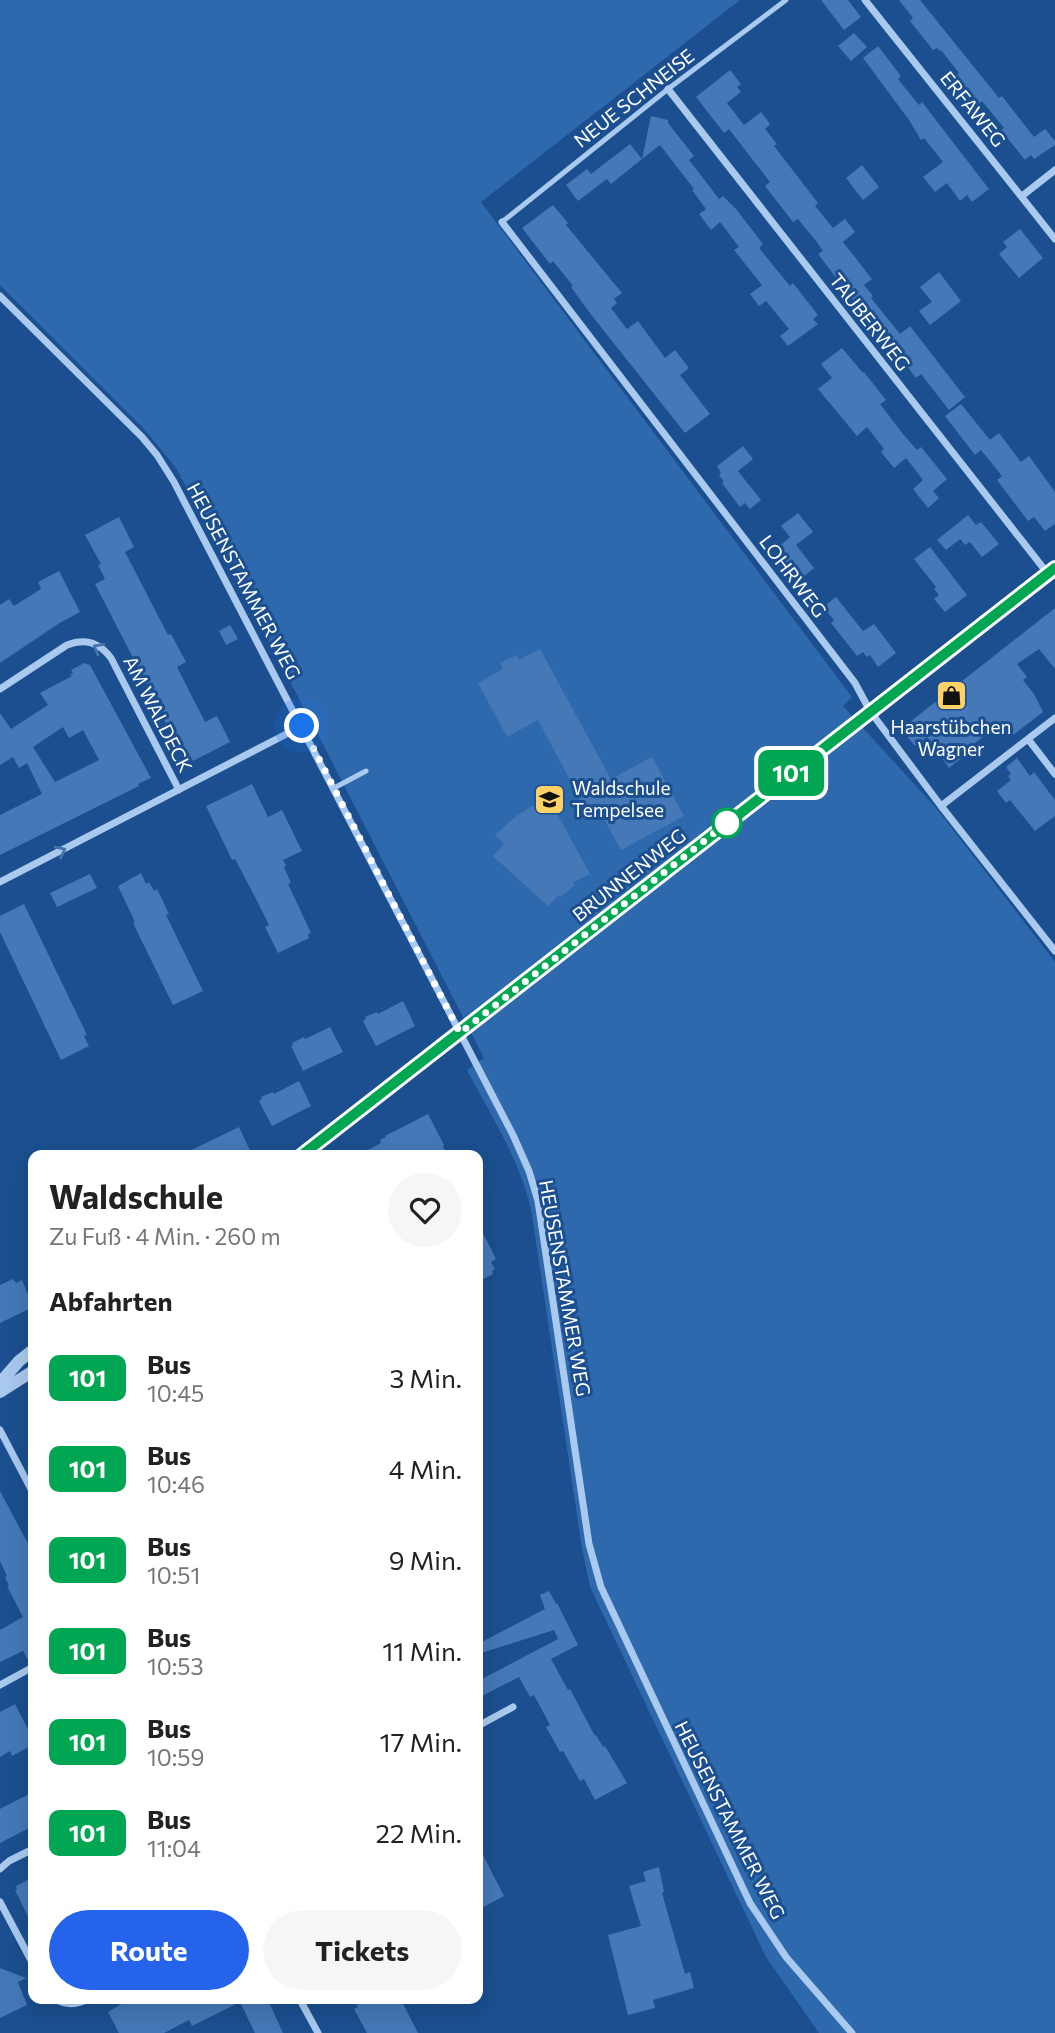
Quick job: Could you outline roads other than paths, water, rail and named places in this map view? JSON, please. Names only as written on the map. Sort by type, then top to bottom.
[{"type":"street","name":"ERFAWEG","points":[[865,0],[1055,239]]},
{"type":"street","name":"TAUBERWEG","points":[[668,89],[1051,571]]},
{"type":"street","points":[[1022,196],[1055,170]]},
{"type":"street","name":"LOHRWEG","points":[[502,222],[855,683],[870,711],[941,806],[1055,951]]},
{"type":"street","name":"HEUSENSTAMMER WEG","points":[[0,296],[157,455],[183,498],[513,1135],[534,1187],[544,1237],[589,1544],[601,1587],[750,1903],[786,1957],[852,2033]]},
{"type":"street","name":"BRUNNENWEG","points":[[308,1150],[1051,571]]},
{"type":"street","name":"AM WALDECK","points":[[0,690],[67,645],[77,641],[99,646],[111,658],[179,790]]},
{"type":"street","points":[[941,806],[1055,718]]},
{"type":"street","points":[[0,882],[302,726]]},
{"type":"street","points":[[1028,739],[1055,774]]},
{"type":"street","points":[[0,1383],[28,1354]]},
{"type":"street","points":[[0,1392],[28,1374]]},
{"type":"street","points":[[0,1430],[28,1483]]},
{"type":"street","points":[[0,1685],[28,1670]]},
{"type":"street","points":[[483,1723],[513,1707]]},
{"type":"street","points":[[0,1870],[9,1861],[28,1852]]},
{"type":"street","points":[[0,1902],[28,1955]]},
{"type":"street","points":[[302,2004],[318,2033]]},
{"type":"lane","name":"NEUE SCHNEISE","points":[[502,222],[668,89],[786,0]]},
{"type":"lane","points":[[334,788],[366,771]]},
{"type":"place","name":"Haarstübchen Wagner","points":[[951,696]]},
{"type":"place","name":"Waldschule Tempelsee","points":[[549,799]]}]
